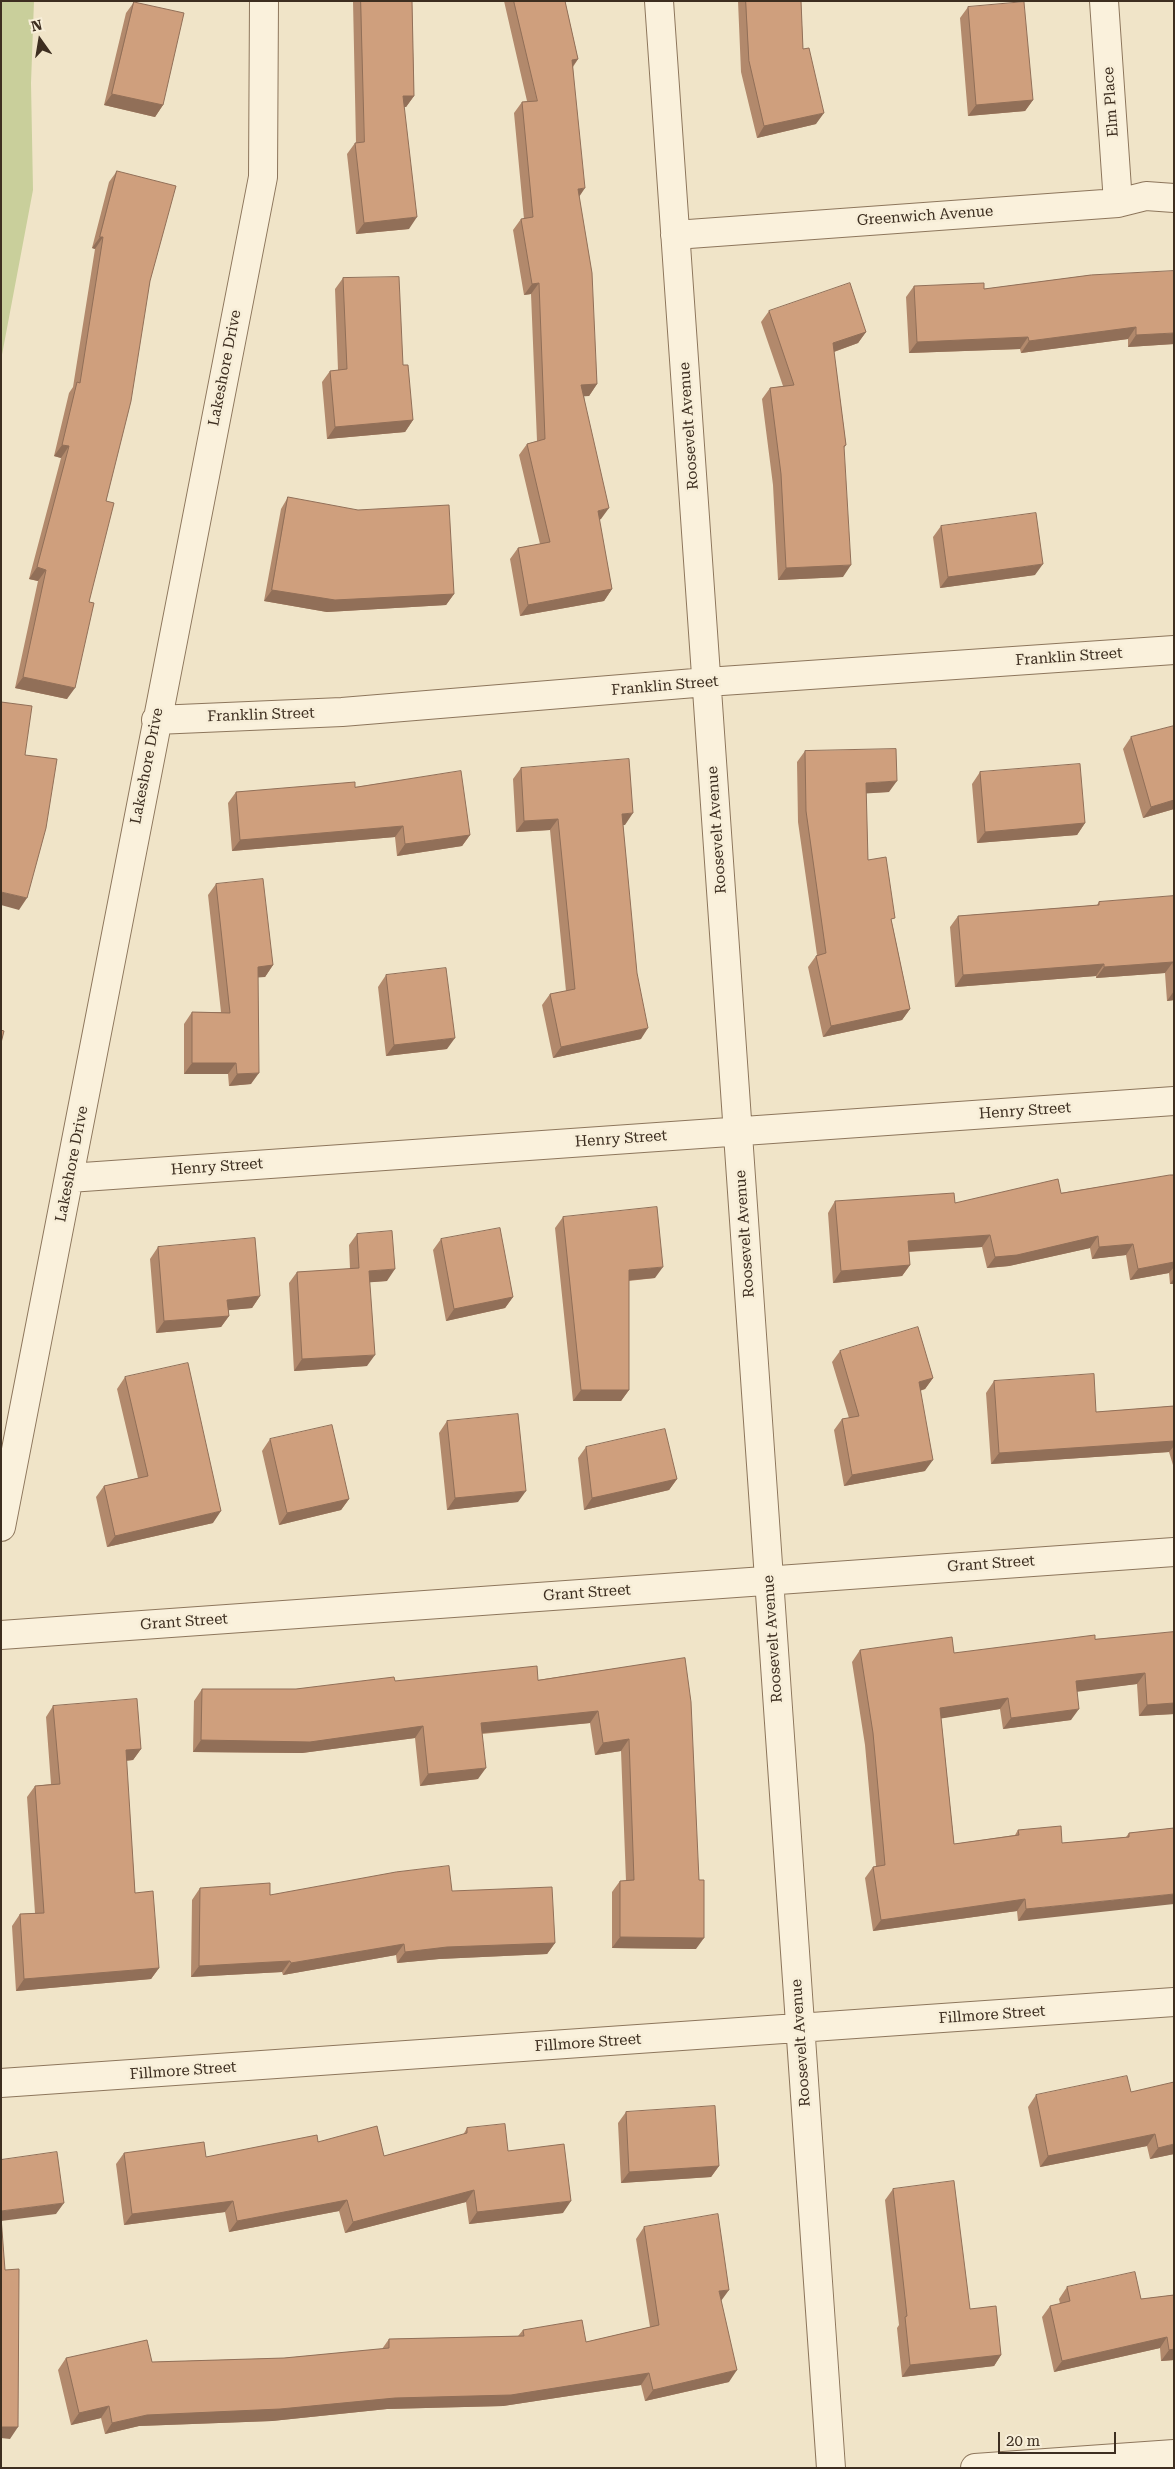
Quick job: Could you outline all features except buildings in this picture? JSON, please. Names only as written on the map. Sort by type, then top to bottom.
[{"type":"street","name":"Lakeshore Drive","points":[[1,1527],[263,176],[264,1]]},
{"type":"street","name":"Roosevelt Avenue","points":[[659,1],[831,2468]]},
{"type":"street","name":"Elm Place","points":[[1104,1],[1118,202]]},
{"type":"street","name":"Greenwich Avenue","points":[[676,235],[1118,202],[1146,196],[1174,198]]},
{"type":"street","name":"Franklin Street","points":[[156,720],[342,712],[707,682],[1174,650]]},
{"type":"street","name":"Henry Street","points":[[69,1178],[1174,1101]]},
{"type":"street","name":"Grant Street","points":[[1,1635],[1174,1552]]},
{"type":"street","name":"Fillmore Street","points":[[1,2083],[1174,2002]]},
{"type":"street","points":[[975,2468],[1174,2454]]},
{"type":"green space","points":[[1,1],[34,1],[31,83],[33,190],[1,360]]}]
